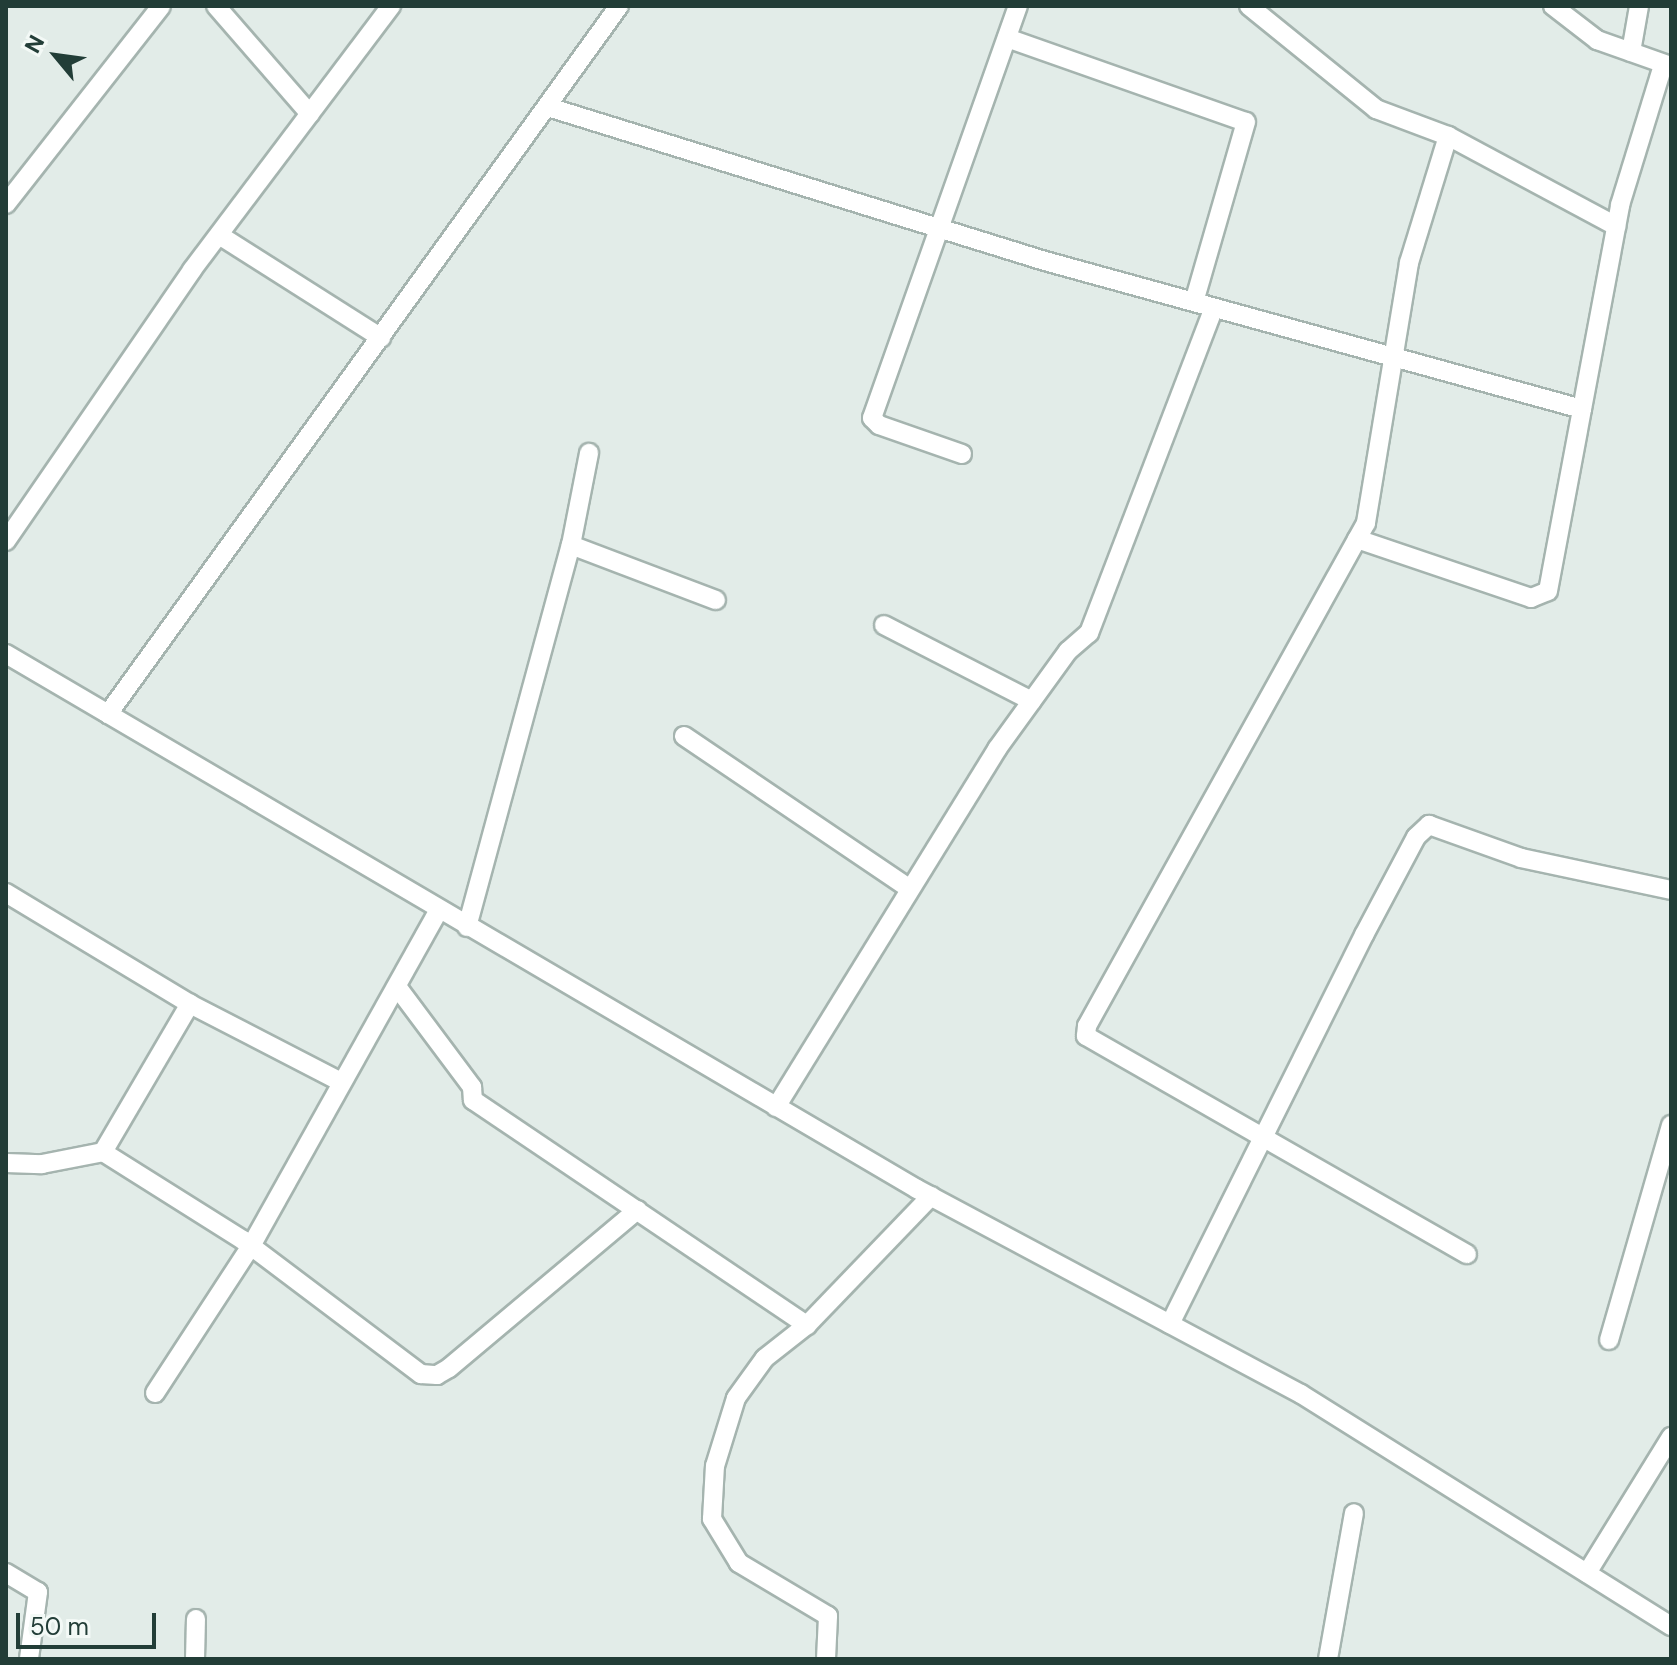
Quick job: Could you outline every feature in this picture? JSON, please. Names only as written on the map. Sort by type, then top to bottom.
[{"type":"street","points":[[6,204],[161,6]]},
{"type":"street","points":[[216,6],[310,114]]},
{"type":"street","points":[[6,541],[219,235],[391,6]]},
{"type":"street","points":[[108,714],[619,6]]},
{"type":"street","points":[[962,454],[879,425],[872,418],[943,229],[1018,6]]},
{"type":"street","points":[[1249,6],[1376,109],[1448,136],[1616,226]]},
{"type":"street","points":[[1357,539],[1531,598],[1548,591],[1616,226],[1667,65],[1597,40],[1553,6]]},
{"type":"street","points":[[1631,52],[1639,6]]},
{"type":"street","points":[[1007,38],[1246,122],[1194,302]]},
{"type":"street","points":[[548,107],[943,229],[1214,308],[1582,409]]},
{"type":"street","points":[[1448,136],[1409,263],[1391,356],[1370,511],[1087,1026],[1092,1043],[1260,1137],[1281,1144],[1467,1254]]},
{"type":"street","points":[[219,235],[381,338]]},
{"type":"street","points":[[776,1107],[910,889],[1032,701],[1068,651],[1089,633],[1214,308]]},
{"type":"street","points":[[467,927],[571,545],[589,453]]},
{"type":"street","points":[[571,545],[716,600]]},
{"type":"street","points":[[884,625],[1032,701]]},
{"type":"street","points":[[6,654],[467,927],[931,1196],[1301,1394],[1671,1626]]},
{"type":"street","points":[[684,736],[910,889]]},
{"type":"street","points":[[1170,1324],[1260,1137],[1416,837],[1429,825],[1521,858],[1671,890]]},
{"type":"street","points":[[6,893],[190,1004],[341,1082]]},
{"type":"street","points":[[155,1393],[251,1246],[439,910]]},
{"type":"street","points":[[398,988],[472,1087],[473,1100],[807,1325]]},
{"type":"street","points":[[103,1152],[190,1004]]},
{"type":"street","points":[[1609,1340],[1671,1125]]},
{"type":"street","points":[[6,1163],[42,1164],[103,1152],[251,1246],[421,1374],[437,1375],[637,1210]]},
{"type":"street","points":[[826,1659],[832,1625],[828,1616],[739,1563],[712,1519],[715,1466],[736,1398],[765,1358],[807,1325],[931,1196]]},
{"type":"street","points":[[1587,1573],[1671,1437]]},
{"type":"street","points":[[1328,1659],[1354,1513]]},
{"type":"street","points":[[6,1573],[38,1592],[29,1659]]},
{"type":"street","points":[[195,1659],[196,1619]]}]
